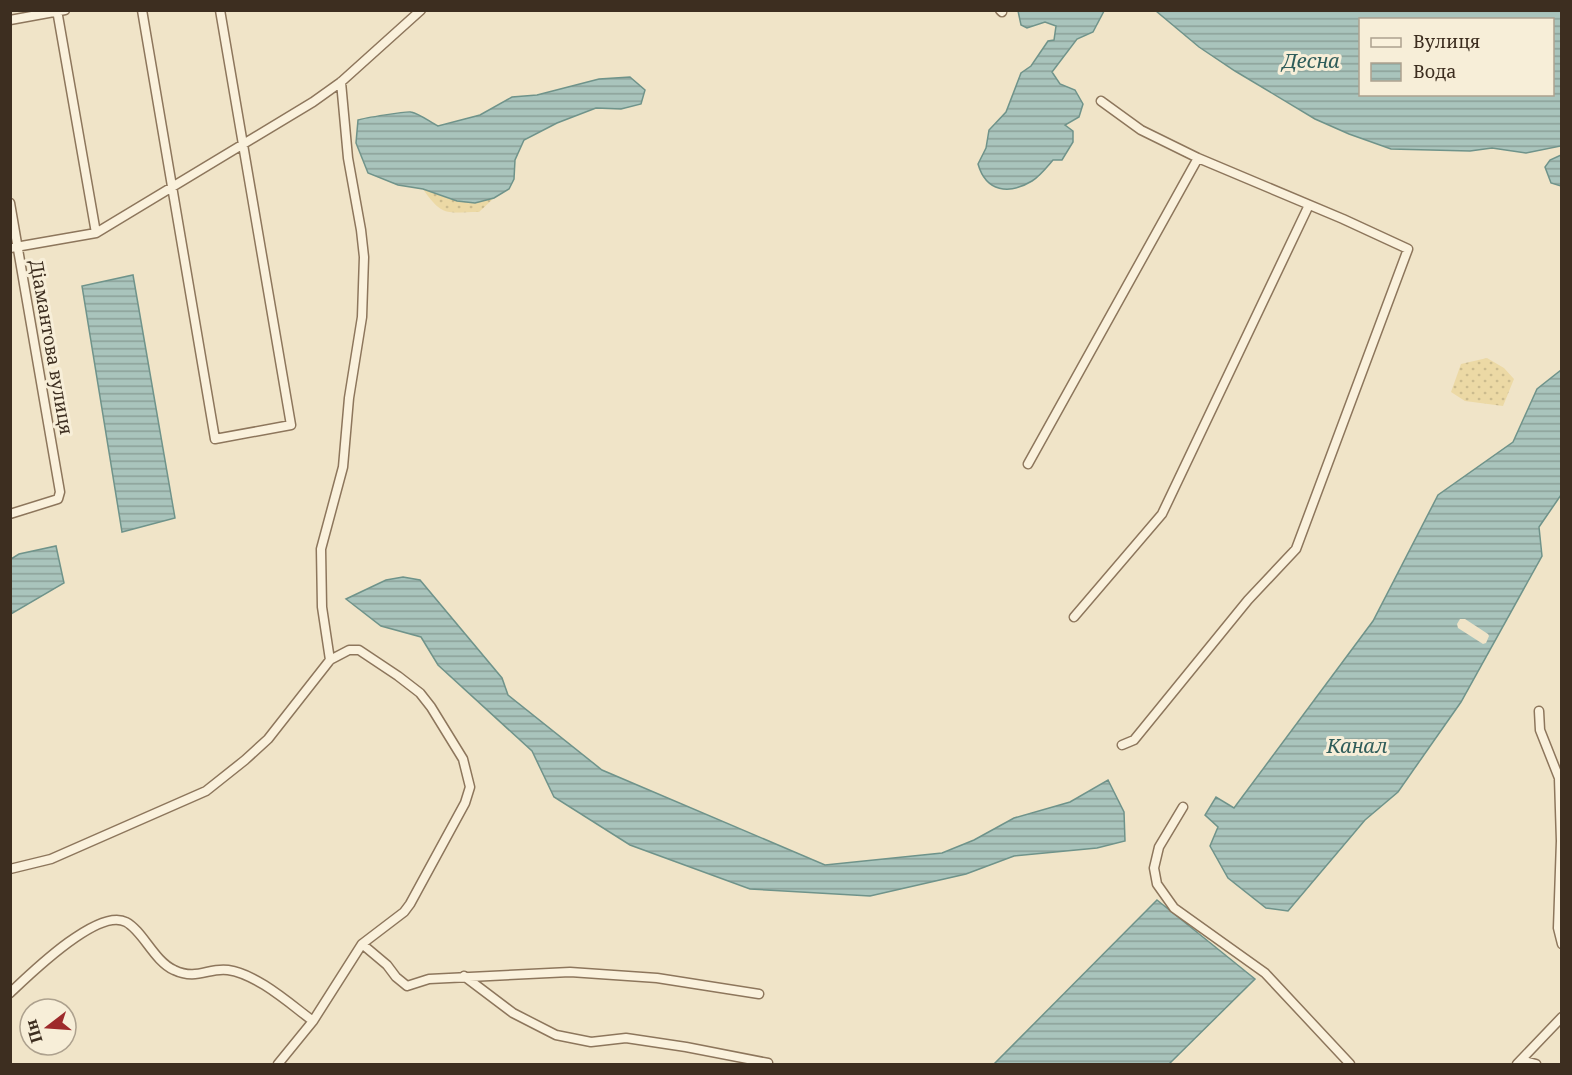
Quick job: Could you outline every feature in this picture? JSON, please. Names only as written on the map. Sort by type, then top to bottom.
[{"type":"street","points":[[142,10],[215,439],[291,425],[220,10]]},
{"type":"street","points":[[14,248],[96,233],[313,102],[340,82],[421,10]]},
{"type":"street","points":[[10,20],[60,11],[96,233]]},
{"type":"street","points":[[330,660],[322,607],[321,549],[342,467],[349,398],[362,317],[363,267],[361,230],[348,158],[340,82]]},
{"type":"street","points":[[1101,101],[1141,130],[1197,158],[1408,249],[1296,549],[1248,600],[1134,740],[1122,745]]},
{"type":"street","points":[[1028,464],[1197,158]]},
{"type":"street","name":"Діамантова вулиця","points":[[10,203],[14,248],[60,496],[58,499],[10,514]]},
{"type":"street","points":[[1074,617],[1162,514],[1309,205]]},
{"type":"street","points":[[10,869],[51,859],[206,791],[268,739],[330,660],[349,650],[359,650],[420,693],[463,759],[470,787],[465,803],[410,904],[404,912],[362,944],[313,1020],[278,1065]]},
{"type":"street","points":[[1539,711],[1540,730],[1558,778],[1561,841],[1558,928],[1562,944]]},
{"type":"street","points":[[1183,807],[1159,847],[1154,868],[1157,884],[1174,908],[1265,973],[1350,1065]]},
{"type":"street","points":[[10,993],[45,959],[64,945],[99,924],[118,920],[129,924],[163,962],[174,970],[193,975],[224,969],[237,972],[261,983],[313,1020]]},
{"type":"street","points":[[362,944],[387,964],[396,977],[407,986],[429,979],[570,972],[657,978],[759,994]]},
{"type":"street","points":[[464,976],[513,1013],[538,1027],[564,1037],[591,1042],[626,1038],[768,1063]]},
{"type":"street","points":[[1519,1062],[1562,1017]]},
{"type":"street","points":[[1519,1062],[1536,1065]]},
{"type":"sand","points":[[423,189],[465,202],[494,198],[479,212],[452,212],[441,209]]},
{"type":"sand","points":[[1487,358],[1504,368],[1514,379],[1503,406],[1465,401],[1451,392],[1461,364]]},
{"type":"water","points":[[1018,11],[1104,11],[1093,32],[1077,39],[1052,72],[1060,84],[1075,90],[1083,104],[1079,117],[1065,125],[1073,131],[1073,142],[1062,160],[1053,160],[1032,181],[1007,189],[999,188],[987,180],[978,164],[986,148],[989,130],[1006,112],[1021,73],[1031,66],[1048,41],[1054,40],[1056,26],[1045,22],[1027,28],[1021,25]]},
{"type":"water","name":"Десна","points":[[1156,11],[1561,11],[1561,146],[1526,153],[1492,148],[1470,151],[1391,149],[1315,119],[1199,47]]},
{"type":"water","points":[[630,77],[645,90],[641,104],[621,109],[596,108],[557,123],[524,140],[515,160],[514,179],[509,189],[494,198],[475,203],[457,201],[423,189],[398,185],[368,173],[356,143],[358,120],[362,119],[411,112],[438,126],[480,115],[512,97],[537,95],[599,79]]},
{"type":"water","points":[[1562,155],[1561,186],[1551,183],[1545,167],[1550,160]]},
{"type":"water","points":[[133,275],[175,518],[122,532],[82,286]]},
{"type":"water","name":"Канал","points":[[1561,370],[1561,495],[1539,527],[1542,556],[1461,702],[1398,792],[1365,820],[1288,911],[1266,908],[1228,878],[1210,846],[1218,827],[1205,815],[1216,797],[1234,808],[1373,621],[1438,495],[1513,442],[1537,389]]},
{"type":"water","points":[[56,546],[64,583],[11,614],[11,559],[19,554]]},
{"type":"water","points":[[403,577],[420,580],[502,678],[508,695],[602,770],[825,865],[942,853],[974,840],[1014,818],[1070,802],[1108,780],[1124,812],[1125,841],[1097,848],[1014,856],[966,874],[870,896],[750,889],[630,845],[554,797],[532,751],[438,665],[421,637],[381,626],[346,599],[386,580]]},
{"type":"water","points":[[1157,900],[1255,979],[1169,1064],[994,1064]]},
{"type":"pier","points":[[1460,619],[1465,619],[1488,634],[1486,643],[1483,644],[1458,628],[1457,624]]}]
